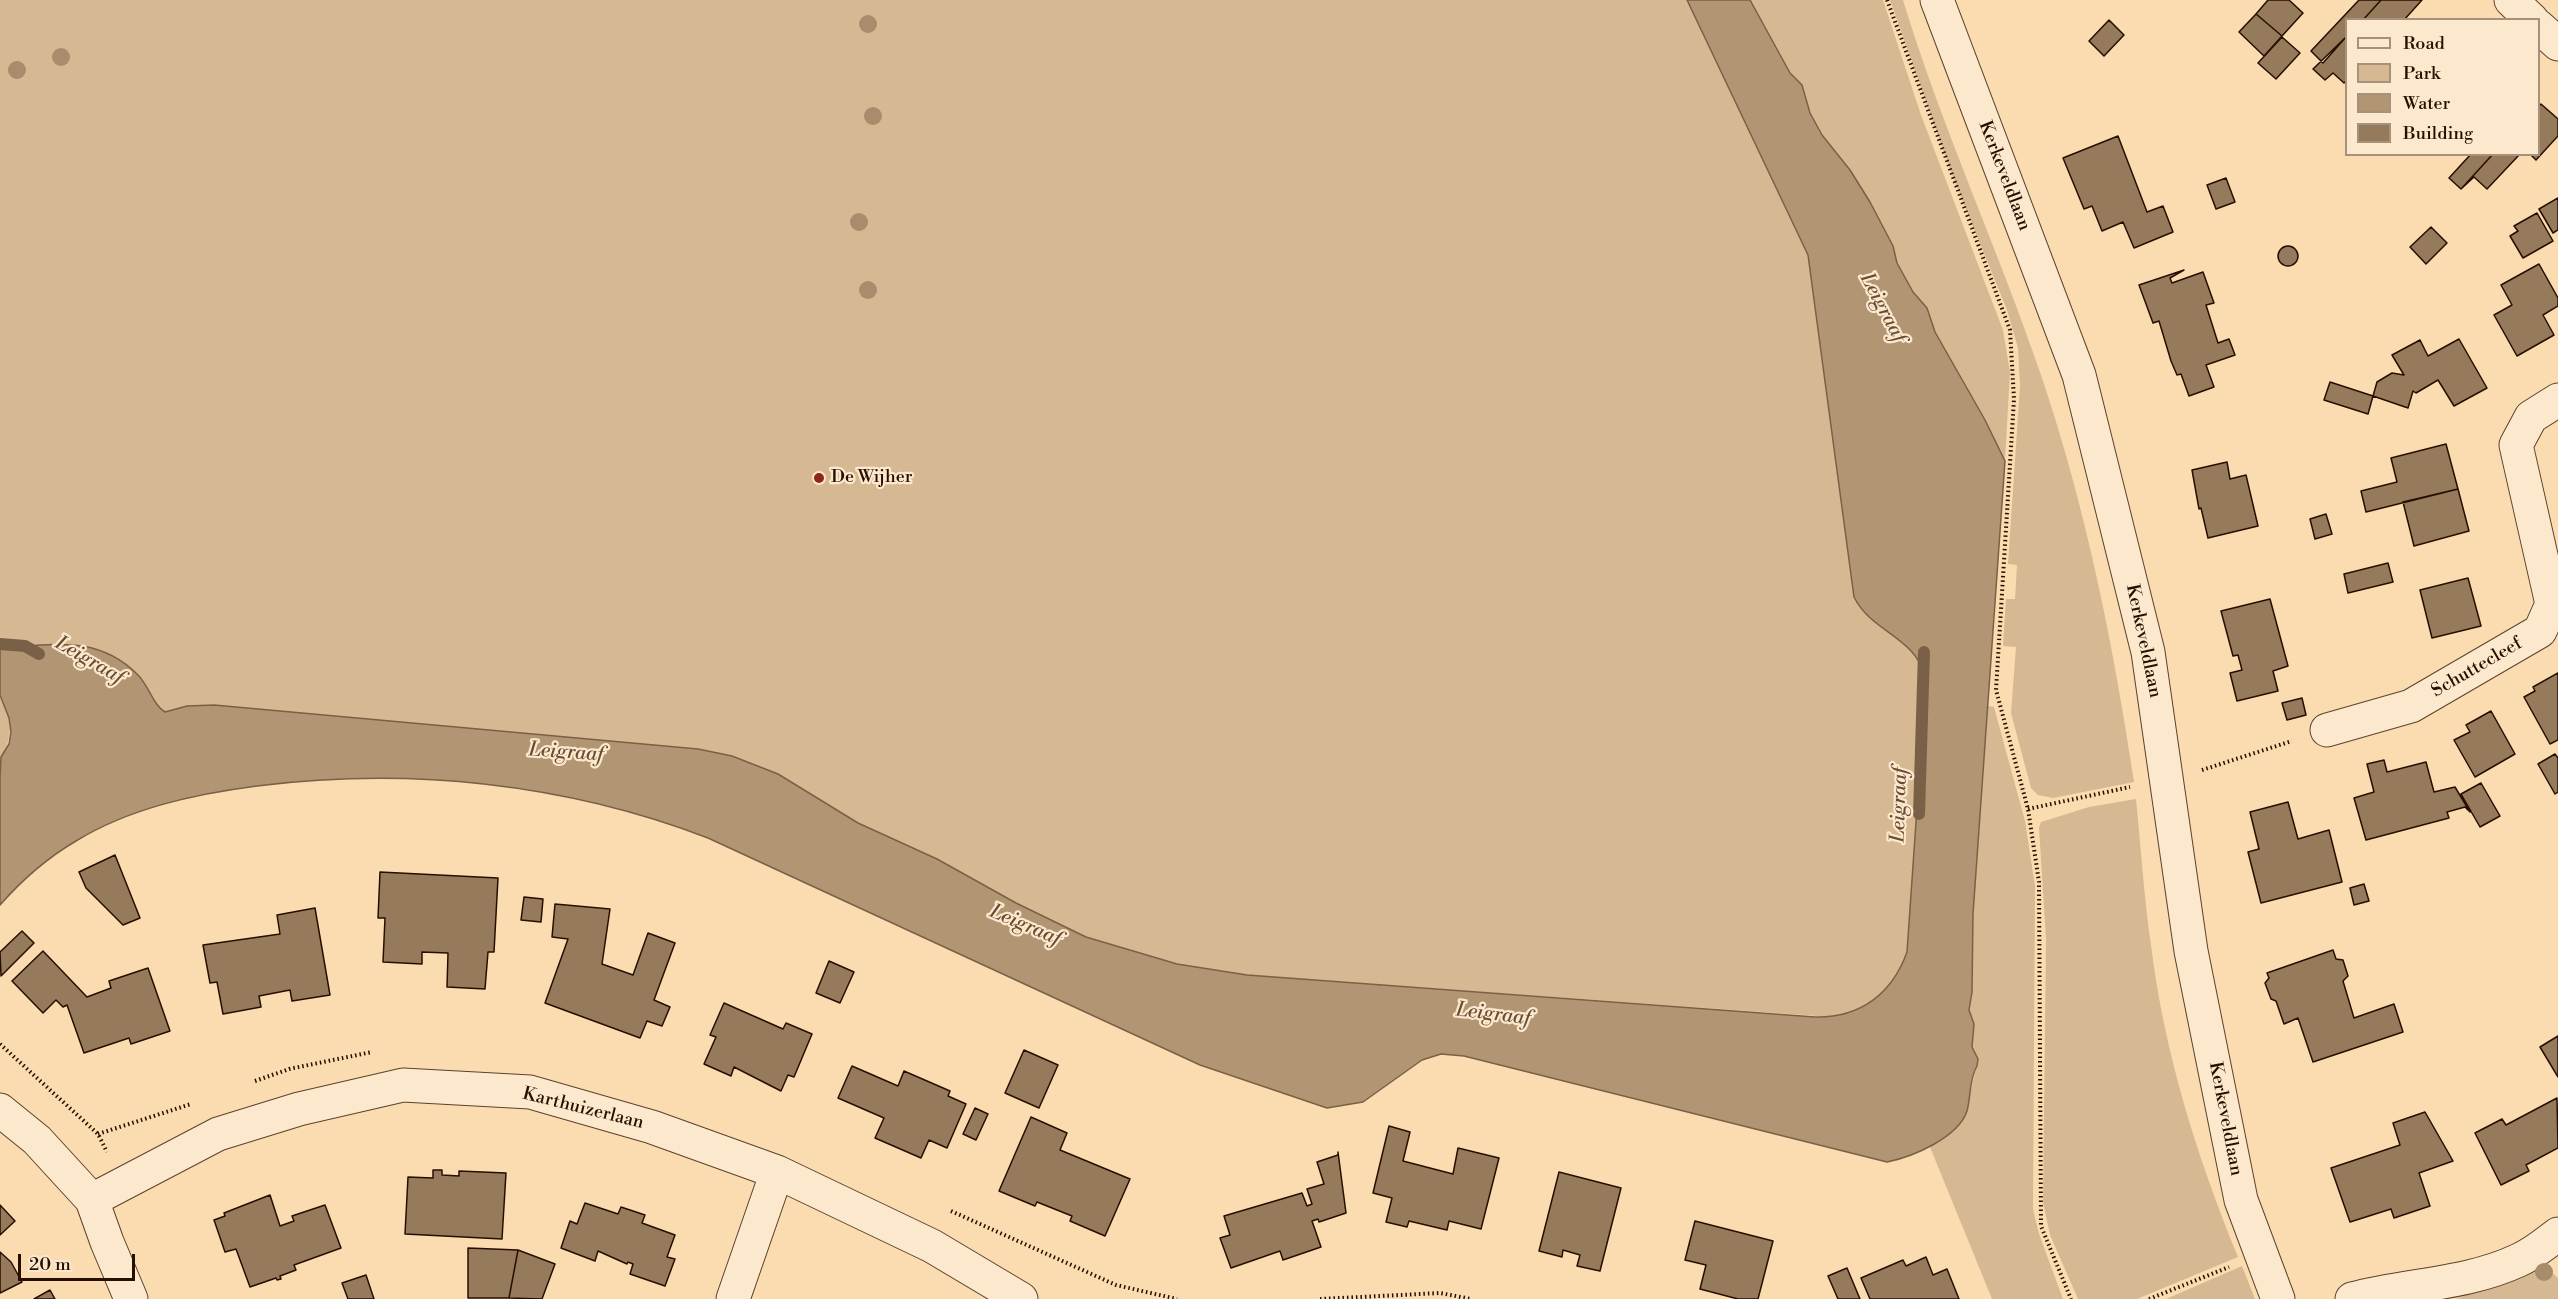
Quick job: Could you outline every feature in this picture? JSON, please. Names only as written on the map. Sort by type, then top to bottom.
[{"type":"street","name":"Kerkeveldlaan","points":[[1937,0],[2079,375],[2148,652],[2191,951],[2241,1200],[2259,1255],[2278,1299]]},
{"type":"street","points":[[2511,0],[2530,18]]},
{"type":"street","points":[[2540,28],[2558,44]]},
{"type":"street","name":"Schuttecleef","points":[[2327,730],[2412,706],[2540,631],[2552,604],[2516,445],[2531,417],[2558,400]]},
{"type":"street","name":"Karthuizerlaan","points":[[92,1200],[218,1134],[299,1109],[403,1085],[530,1092],[652,1127],[777,1172],[932,1246],[1021,1299]]},
{"type":"street","points":[[0,1110],[37,1140],[92,1200],[131,1299]]},
{"type":"street","points":[[734,1299],[777,1172]]},
{"type":"street","points":[[2352,1299],[2384,1290],[2476,1276],[2521,1260],[2558,1234]]},
{"type":"path","points":[[1887,0],[2010,330],[2014,399],[1996,690],[2028,809],[2039,882],[2041,1226],[2071,1299]]},
{"type":"path","points":[[2028,809],[2168,779],[2327,730]]},
{"type":"path","points":[[0,1044],[98,1134]]},
{"type":"path","points":[[2149,1299],[2259,1255]]},
{"type":"path","points":[[1320,1299],[1440,1293],[1471,1299]]},
{"type":"green space","name":"De Wijher","points":[[0,0],[1687,0],[1808,255],[1854,597],[1871,619],[1912,652],[1926,678],[1910,936],[1901,966],[1885,990],[1874,999],[1848,1013],[1832,1017],[1247,975],[1177,964],[1086,937],[1016,903],[937,859],[858,823],[778,774],[732,756],[698,749],[214,705],[187,706],[165,712],[157,705],[138,675],[123,662],[107,653],[74,645],[0,648]]},
{"type":"green space","points":[[1750,0],[1883,0],[1921,115],[2003,330],[2010,372],[2005,461],[1985,420],[1935,332],[1927,308],[1913,292],[1897,263],[1893,246],[1870,202],[1850,170],[1822,135],[1810,113],[1804,89],[1790,73]]},
{"type":"green space","points":[[1890,0],[1903,0],[1935,95],[2024,328],[2057,425],[2085,526],[2107,627],[2134,782],[2053,798],[2038,795],[2031,788],[2011,713],[2016,647],[2003,646],[2006,599],[2015,599],[2017,565],[2008,564],[2020,386],[2018,348],[2007,310],[1951,172]]},
{"type":"green space","points":[[0,695],[6,709],[10,729],[0,778]]},
{"type":"green space","points":[[1988,706],[1994,707],[2025,821],[2035,886],[2033,1209],[2039,1234],[2063,1299],[1992,1299],[1930,1147],[1952,1130],[1964,1117],[1978,1059],[1972,1047],[1974,1028],[1969,1010],[1972,992],[1973,914]]},
{"type":"green space","points":[[2136,799],[2144,891],[2164,1025],[2196,1143],[2238,1257],[2137,1299],[2078,1299],[2050,1235],[2043,1202],[2046,939],[2039,828],[2041,822],[2089,807]]},
{"type":"green space","points":[[2543,1264],[2558,1278],[2558,1299],[2455,1299],[2505,1282]]},
{"type":"green space","points":[[2242,1266],[2255,1299],[2166,1299]]},
{"type":"water","points":[[1687,0],[1750,0],[1790,73],[1802,85],[1810,113],[1822,135],[1850,170],[1870,202],[1893,246],[1897,263],[1913,292],[1927,308],[1935,332],[1985,420],[2005,461],[1973,914],[1972,992],[1969,1010],[1974,1024],[1972,1047],[1978,1059],[1971,1082],[1967,1111],[1962,1121],[1954,1130],[1933,1145],[1909,1156],[1887,1162],[1464,1056],[1441,1054],[1422,1060],[1363,1102],[1327,1108],[1200,1065],[708,838],[654,819],[599,804],[543,792],[486,784],[371,778],[257,786],[187,798],[141,811],[97,829],[76,841],[35,870],[0,905],[1,757],[9,744],[11,732],[9,718],[0,695],[0,648],[56,644],[90,648],[107,653],[123,662],[142,679],[157,705],[165,712],[187,706],[214,705],[698,749],[732,756],[778,774],[858,823],[937,859],[1016,903],[1086,937],[1177,964],[1247,975],[1815,1017],[1846,1013],[1860,1008],[1872,1001],[1893,980],[1907,952],[1926,678],[1912,652],[1871,619],[1854,597],[1808,255]]},
{"type":"building","points":[[2268,0],[2289,0],[2303,13],[2282,36],[2256,14]]},
{"type":"building","points":[[2359,0],[2381,0],[2365,18],[2345,18],[2345,38],[2323,63],[2311,51]]},
{"type":"building","points":[[2381,0],[2422,0],[2406,18],[2365,18]]},
{"type":"building","points":[[2256,14],[2282,36],[2264,56],[2239,32]]},
{"type":"building","points":[[2109,20],[2124,35],[2104,56],[2089,41]]},
{"type":"building","points":[[2282,37],[2300,53],[2276,79],[2258,63]]},
{"type":"building","points":[[2345,38],[2344,83],[2333,73],[2325,80],[2313,69]]},
{"type":"building","points":[[2540,105],[2558,119],[2558,136],[2540,156]]},
{"type":"building","points":[[2118,136],[2147,212],[2163,206],[2173,232],[2134,248],[2123,222],[2102,231],[2092,206],[2084,209],[2063,158]]},
{"type":"building","points":[[2469,156],[2491,156],[2461,189],[2449,178]]},
{"type":"building","points":[[2491,156],[2518,156],[2487,189],[2474,177],[2461,189]]},
{"type":"building","points":[[2226,178],[2235,202],[2216,209],[2207,185]]},
{"type":"building","points":[[2558,198],[2558,230],[2553,233],[2539,209]]},
{"type":"building","points":[[2537,213],[2553,241],[2523,258],[2510,236],[2518,231],[2514,226]]},
{"type":"building","points":[[2431,227],[2447,243],[2426,264],[2410,247]]},
{"type":"building","points":[[2288,246],[2295,249],[2298,256],[2295,263],[2288,266],[2281,263],[2278,256],[2281,249]]},
{"type":"building","points":[[2539,264],[2558,298],[2558,306],[2543,315],[2554,335],[2517,356],[2494,315],[2512,305],[2501,285]]},
{"type":"building","points":[[2184,270],[2170,278],[2172,283],[2203,272],[2214,303],[2206,305],[2218,343],[2229,339],[2235,355],[2206,365],[2214,387],[2189,396],[2181,374],[2177,375],[2171,361],[2159,321],[2153,323],[2139,285]]},
{"type":"building","points":[[2459,339],[2487,388],[2454,406],[2438,380],[2416,393],[2413,391],[2408,408],[2373,396],[2377,382],[2392,373],[2404,375],[2392,355],[2420,340],[2428,356]]},
{"type":"building","points":[[2330,382],[2373,396],[2368,414],[2324,400]]},
{"type":"building","points":[[2446,444],[2458,489],[2366,512],[2361,491],[2397,482],[2391,458]]},
{"type":"building","points":[[2227,462],[2230,479],[2246,475],[2258,526],[2208,538],[2201,508],[2199,509],[2192,470]]},
{"type":"building","points":[[2458,489],[2469,531],[2414,546],[2403,502]]},
{"type":"building","points":[[2326,514],[2332,534],[2315,539],[2310,519]]},
{"type":"building","points":[[2388,563],[2393,582],[2348,593],[2344,574]]},
{"type":"building","points":[[2468,578],[2481,626],[2432,638],[2420,590]]},
{"type":"building","points":[[2270,599],[2288,666],[2273,671],[2278,691],[2237,701],[2230,673],[2242,670],[2238,655],[2233,656],[2221,611]]},
{"type":"building","points":[[2558,673],[2558,740],[2550,744],[2524,697],[2535,691],[2533,687]]},
{"type":"building","points":[[2302,698],[2306,715],[2287,720],[2282,703]]},
{"type":"building","points":[[2491,711],[2515,754],[2475,777],[2454,740],[2470,732],[2466,725]]},
{"type":"building","points":[[2555,754],[2558,758],[2558,792],[2555,794],[2538,764]]},
{"type":"building","points":[[2384,760],[2387,772],[2426,762],[2434,792],[2455,787],[2470,812],[2465,807],[2447,812],[2449,818],[2366,840],[2354,798],[2374,792],[2367,764]]},
{"type":"building","points":[[2481,783],[2500,816],[2480,827],[2461,794]]},
{"type":"building","points":[[2288,802],[2298,839],[2329,830],[2342,882],[2261,903],[2248,852],[2259,849],[2250,812]]},
{"type":"building","points":[[115,855],[140,918],[123,925],[86,888],[79,872]]},
{"type":"building","points":[[380,872],[498,878],[494,952],[488,952],[485,989],[447,987],[448,953],[422,952],[422,964],[383,962],[385,918],[378,918]]},
{"type":"building","points":[[2364,884],[2369,901],[2354,905],[2350,888]]},
{"type":"building","points":[[524,897],[543,899],[541,922],[521,920]]},
{"type":"building","points":[[555,904],[610,909],[602,964],[633,975],[648,933],[675,943],[654,1000],[670,1007],[662,1026],[647,1021],[640,1038],[545,1003],[568,939],[552,937]]},
{"type":"building","points":[[315,908],[330,995],[292,1001],[290,990],[259,996],[261,1007],[223,1014],[217,982],[210,983],[203,945],[280,934],[277,915]]},
{"type":"building","points":[[22,931],[34,943],[1,976],[0,952]]},
{"type":"building","points":[[2333,950],[2336,959],[2343,960],[2348,976],[2343,981],[2354,1018],[2394,1004],[2403,1032],[2313,1062],[2298,1018],[2284,1024],[2276,1001],[2271,999],[2265,983],[2269,978],[2267,973]]},
{"type":"building","points":[[43,951],[87,997],[111,988],[109,981],[148,968],[170,1031],[131,1044],[129,1038],[84,1053],[67,1005],[63,1007],[56,1000],[43,1013],[12,981]]},
{"type":"building","points":[[829,961],[854,972],[840,1003],[816,993]]},
{"type":"building","points":[[724,1003],[783,1029],[786,1023],[812,1034],[794,1077],[788,1075],[781,1091],[734,1067],[731,1076],[704,1064],[716,1037],[710,1035]]},
{"type":"building","points":[[2558,1036],[2558,1077],[2540,1047]]},
{"type":"building","points":[[1024,1050],[1058,1065],[1039,1108],[1005,1093]]},
{"type":"building","points":[[852,1066],[898,1086],[904,1071],[950,1091],[948,1096],[966,1104],[947,1148],[929,1140],[921,1158],[875,1138],[884,1118],[838,1098]]},
{"type":"building","points":[[2557,1098],[2558,1148],[2526,1165],[2529,1171],[2501,1185],[2475,1133],[2502,1119],[2506,1125]]},
{"type":"building","points":[[975,1108],[988,1114],[976,1140],[963,1134]]},
{"type":"building","points":[[2425,1112],[2453,1161],[2419,1173],[2430,1206],[2394,1218],[2391,1209],[2350,1222],[2331,1168],[2400,1145],[2393,1123]]},
{"type":"building","points":[[1031,1117],[1067,1133],[1060,1150],[1130,1179],[1105,1236],[1070,1221],[1072,1216],[1037,1202],[1035,1206],[999,1191]]},
{"type":"building","points":[[1389,1126],[1410,1132],[1403,1161],[1453,1174],[1458,1148],[1499,1158],[1481,1229],[1449,1221],[1447,1230],[1409,1221],[1407,1227],[1386,1222],[1392,1198],[1373,1193]]},
{"type":"building","points":[[1338,1152],[1346,1213],[1319,1222],[1318,1219],[1312,1221],[1321,1247],[1283,1260],[1280,1251],[1231,1268],[1220,1238],[1230,1235],[1224,1216],[1302,1193],[1307,1206],[1312,1204],[1307,1189],[1324,1184],[1317,1162],[1338,1155]]},
{"type":"building","points":[[433,1170],[442,1170],[442,1175],[459,1176],[459,1171],[506,1173],[502,1239],[405,1234],[408,1177],[433,1178]]},
{"type":"building","points":[[1559,1172],[1621,1188],[1600,1271],[1577,1266],[1580,1255],[1563,1250],[1562,1257],[1539,1251]]},
{"type":"building","points":[[270,1195],[280,1226],[294,1221],[292,1216],[325,1205],[341,1248],[294,1265],[296,1270],[280,1276],[281,1279],[276,1278],[250,1287],[236,1249],[225,1252],[214,1220],[225,1216],[224,1213]]},
{"type":"building","points":[[585,1203],[618,1214],[621,1207],[645,1215],[642,1223],[675,1235],[667,1257],[675,1259],[665,1286],[630,1274],[633,1264],[628,1262],[627,1264],[598,1251],[595,1261],[561,1248],[570,1221],[577,1224]]},
{"type":"building","points":[[0,1205],[15,1221],[0,1235]]},
{"type":"building","points":[[1695,1221],[1773,1241],[1758,1299],[1738,1299],[1700,1289],[1706,1265],[1685,1260]]},
{"type":"building","points":[[468,1248],[518,1250],[509,1298],[468,1298]]},
{"type":"building","points":[[518,1250],[555,1264],[542,1299],[509,1298]]},
{"type":"building","points":[[0,1252],[11,1262],[22,1282],[0,1293]]},
{"type":"building","points":[[1926,1257],[1933,1275],[1947,1269],[1959,1299],[1870,1299],[1861,1278],[1903,1260],[1906,1266]]},
{"type":"building","points":[[1847,1268],[1860,1299],[1838,1299],[1828,1276]]},
{"type":"building","points":[[366,1275],[374,1299],[348,1299],[342,1283]]},
{"type":"building","points":[[50,1290],[55,1299],[34,1299]]},
{"type":"waterway","name":"Leigraaf","points":[[0,644],[25,646],[39,654]]},
{"type":"waterway","name":"Leigraaf","points":[[1919,814],[1924,652]]},
{"type":"place","name":"De Wijher","points":[[819,478]]}]
